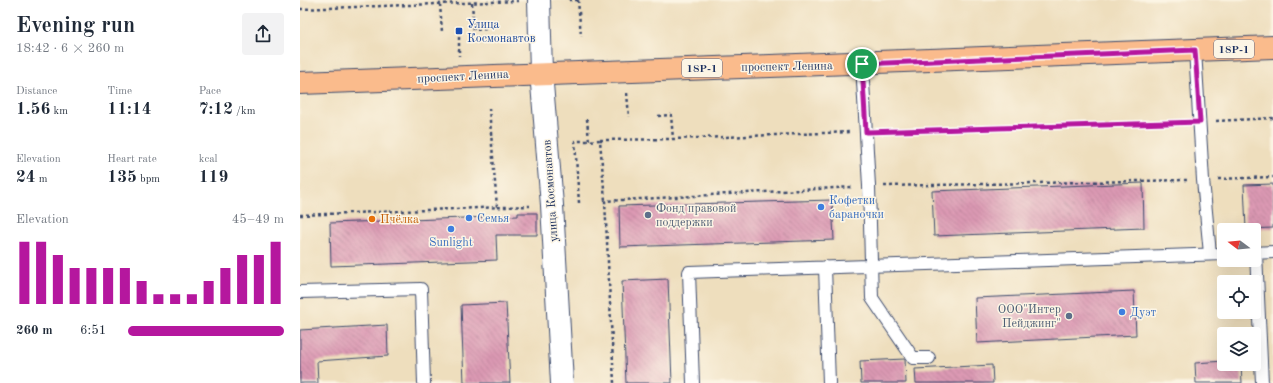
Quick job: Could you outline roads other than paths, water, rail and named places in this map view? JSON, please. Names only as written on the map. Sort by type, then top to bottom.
[{"type":"main road","name":"проспект Ленина","points":[[300,83],[541,72],[862,64],[1273,47]]},
{"type":"street","name":"улица Космонавтов","points":[[529,0],[541,72],[552,205],[562,383]]},
{"type":"lane","points":[[1195,50],[1203,180],[1210,254]]},
{"type":"lane","points":[[862,64],[872,298],[913,358],[929,358]]},
{"type":"lane","points":[[1261,253],[1273,252]]},
{"type":"lane","points":[[694,383],[689,272],[1217,254]]},
{"type":"lane","points":[[1256,267],[1262,383]]},
{"type":"lane","points":[[825,268],[829,383]]},
{"type":"lane","points":[[300,292],[421,289],[424,383]]},
{"type":"place","name":"Улица Космонавтов","points":[[459,31]]},
{"type":"place","name":"Кофетки бараночки","points":[[821,207]]},
{"type":"place","name":"Фонд правовой поддержки","points":[[648,215]]},
{"type":"place","name":"Семья","points":[[469,218]]},
{"type":"place","name":"Пчёлка","points":[[372,219]]},
{"type":"place","name":"Sunlight","points":[[451,229]]},
{"type":"place","name":"Дуэт","points":[[1122,312]]},
{"type":"place","name":"ООО\"Интер Пейджинг\"","points":[[1069,316]]}]
